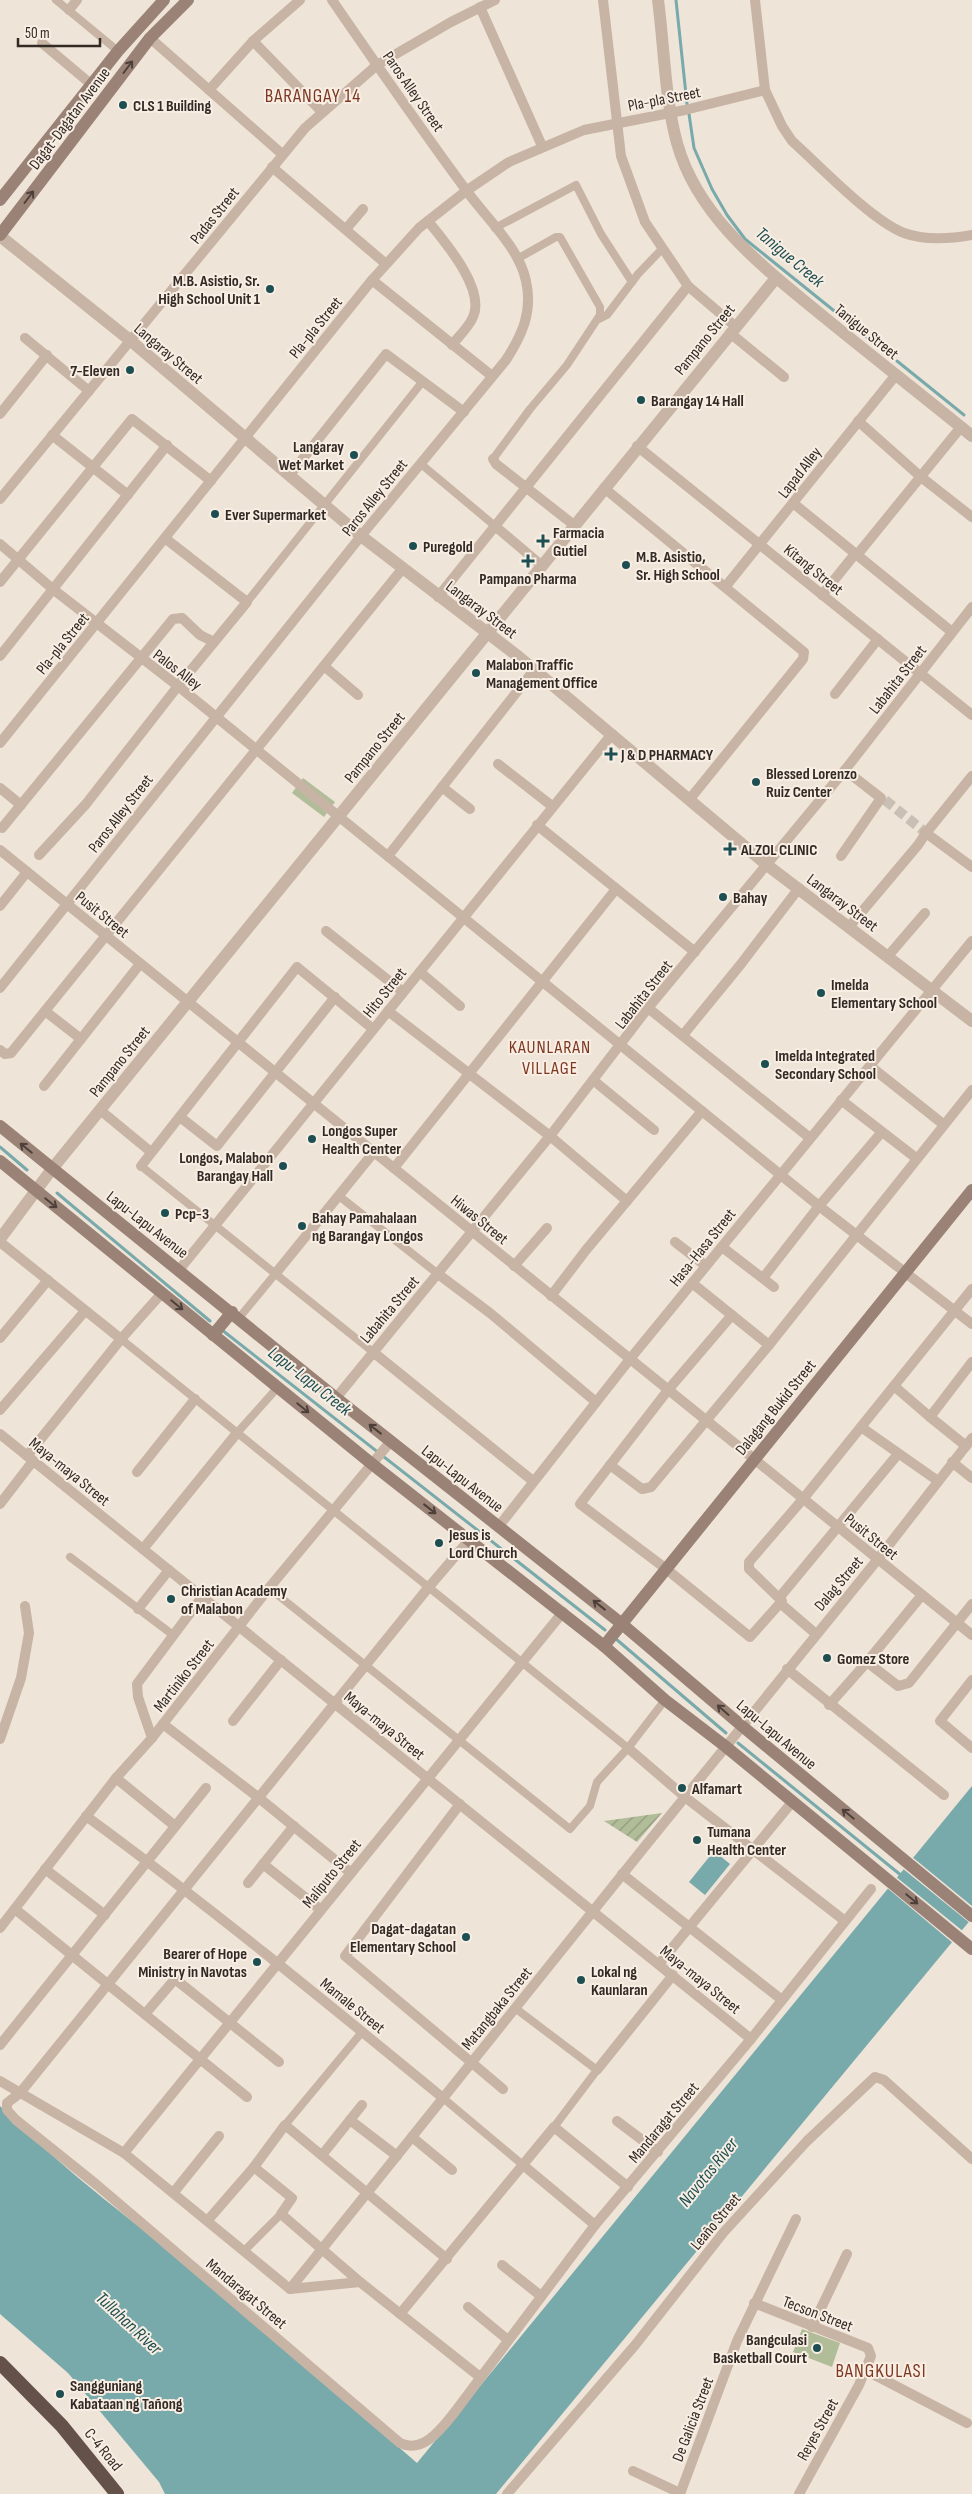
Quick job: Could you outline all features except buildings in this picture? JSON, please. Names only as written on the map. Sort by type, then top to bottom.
[{"type":"highway","name":"C-4 Road","points":[[0,2363],[62,2426],[116,2494]]},
{"type":"main road","name":"Dagat-Dagatan Avenue","points":[[0,200],[118,51],[164,0]]},
{"type":"main road","name":"Dagat-Dagatan Avenue","points":[[0,236],[150,38],[188,0]]},
{"type":"main road","points":[[46,142],[61,154]]},
{"type":"main road","name":"Lapu-Lapu Avenue","points":[[0,1126],[236,1315],[336,1398],[381,1452],[469,1540],[563,1612],[665,1700],[793,1801],[970,1947]]},
{"type":"main road","name":"Lapu-Lapu Avenue","points":[[0,1161],[278,1387],[499,1526],[622,1624],[972,1916]]},
{"type":"main road","name":"Dalagang Bukid Street","points":[[604,1646],[665,1568],[972,1190]]},
{"type":"main road","points":[[213,1335],[236,1315]]},
{"type":"street","points":[[56,0],[118,51]]},
{"type":"street","points":[[69,10],[77,0]]},
{"type":"street","points":[[209,90],[252,41],[300,0]]},
{"type":"street","name":"Paros Alley Street","points":[[0,988],[361,536],[506,360],[521,336],[527,319],[526,280],[517,259],[466,191],[332,0]]},
{"type":"street","name":"Padas Street","points":[[1,497],[131,341],[282,154],[322,112],[377,65],[495,0]]},
{"type":"street","points":[[603,0],[621,156],[645,222],[688,286],[784,377]]},
{"type":"street","name":"Tanigue Street","points":[[658,0],[671,113],[677,144],[691,176],[712,212],[739,244],[776,278],[895,376],[972,436]]},
{"type":"street","points":[[755,0],[765,90],[782,126],[792,141],[878,218],[904,233],[936,239],[972,235]]},
{"type":"street","points":[[480,8],[542,146]]},
{"type":"street","points":[[150,38],[282,154]]},
{"type":"street","points":[[252,41],[322,112]]},
{"type":"street","points":[[42,43],[92,84]]},
{"type":"street","name":"Pla-pla Street","points":[[0,743],[166,539],[372,280],[428,221],[466,191],[510,162],[542,146],[584,130],[617,122],[671,113],[765,90]]},
{"type":"street","points":[[272,167],[386,264]]},
{"type":"street","points":[[495,228],[576,184],[601,234],[632,282]]},
{"type":"street","points":[[346,229],[363,209]]},
{"type":"street","points":[[428,221],[458,259],[468,277],[475,300],[474,316],[452,345]]},
{"type":"street","name":"Langaray Street","points":[[0,236],[131,341],[361,536],[534,670],[767,864],[972,1020]]},
{"type":"street","points":[[517,259],[560,237],[600,308],[599,319]]},
{"type":"street","points":[[574,525],[525,488],[496,464],[493,459],[530,409],[567,365],[599,319],[607,315],[632,282],[662,249]]},
{"type":"street","name":"Pampano Street","points":[[0,1240],[52,1169],[732,329],[776,278]]},
{"type":"street","points":[[372,280],[492,376]]},
{"type":"street","points":[[438,597],[688,286]]},
{"type":"street","points":[[25,338],[89,391]]},
{"type":"street","points":[[289,476],[386,354],[464,412]]},
{"type":"street","points":[[0,414],[47,355]]},
{"type":"street","name":"Lapad Alley","points":[[726,586],[761,545],[895,376]]},
{"type":"street","points":[[39,855],[86,804],[178,686],[423,381]]},
{"type":"street","points":[[0,582],[132,418],[211,481]]},
{"type":"street","points":[[858,421],[922,477],[972,516]]},
{"type":"street","points":[[822,595],[922,477],[961,427]]},
{"type":"street","points":[[52,435],[128,495]]},
{"type":"street","points":[[0,656],[167,445]]},
{"type":"street","name":"Kitang Street","points":[[637,446],[972,715]]},
{"type":"street","points":[[421,464],[542,565]]},
{"type":"street","points":[[604,488],[802,649],[804,657],[690,800]]},
{"type":"street","points":[[793,503],[952,632]]},
{"type":"street","points":[[166,539],[247,602]]},
{"type":"street","name":"Palos Alley","points":[[0,544],[54,590],[178,686],[855,1235],[972,1324]]},
{"type":"street","points":[[0,1050],[5,1054],[11,1053],[403,568]]},
{"type":"street","name":"Labahita Street","points":[[336,1398],[550,1136],[648,1008],[845,770],[972,607]]},
{"type":"street","points":[[2,828],[176,618],[182,618],[200,635],[214,642]]},
{"type":"street","points":[[835,694],[878,639]]},
{"type":"street","points":[[324,666],[358,695]]},
{"type":"street","points":[[388,856],[534,670]]},
{"type":"street","name":"Hito Street","points":[[179,1270],[612,734]]},
{"type":"street","points":[[498,764],[552,806]]},
{"type":"street","points":[[841,856],[883,799],[845,770]]},
{"type":"street","points":[[849,927],[972,776]]},
{"type":"street","points":[[442,787],[470,809]]},
{"type":"street","points":[[0,788],[21,805]]},
{"type":"street","points":[[537,825],[695,952]]},
{"type":"street","points":[[926,832],[972,867]]},
{"type":"street","name":"Pusit Street","points":[[0,850],[188,1002]]},
{"type":"street","points":[[0,906],[26,872]]},
{"type":"street","points":[[683,1035],[741,964],[799,888]]},
{"type":"street","points":[[394,1168],[616,889]]},
{"type":"street","points":[[888,956],[925,913]]},
{"type":"street","points":[[326,931],[403,992]]},
{"type":"street","name":"Hasa-Hasa Street","points":[[499,1526],[630,1359],[972,941]]},
{"type":"street","points":[[44,1086],[140,964]]},
{"type":"street","points":[[373,1029],[297,967],[141,1166],[533,1481]]},
{"type":"street","points":[[420,972],[460,1006]]},
{"type":"street","points":[[180,1116],[217,1146],[335,997]]},
{"type":"street","name":"Hiwas Street","points":[[188,1002],[754,1459]]},
{"type":"street","points":[[648,1008],[810,1138]]},
{"type":"street","points":[[45,1011],[81,1039]]},
{"type":"street","points":[[388,1011],[550,1136],[627,1201]]},
{"type":"street","points":[[870,1066],[943,1124]]},
{"type":"street","points":[[593,1080],[654,1130]]},
{"type":"street","points":[[610,1465],[642,1488],[651,1487],[769,1345],[943,1124],[972,1090]]},
{"type":"street","points":[[841,1100],[916,1158]]},
{"type":"street","points":[[100,1110],[152,1152]]},
{"type":"street","points":[[551,1296],[702,1111]]},
{"type":"street","points":[[763,1278],[819,1206],[882,1133]]},
{"type":"street","points":[[236,1315],[276,1273],[374,1152]]},
{"type":"street","points":[[338,1196],[490,1313],[596,1402]]},
{"type":"street","points":[[514,1266],[547,1228]]},
{"type":"street","points":[[0,1240],[195,1400],[628,1748],[685,1797],[844,1921]]},
{"type":"street","points":[[676,1242],[706,1266]]},
{"type":"street","points":[[722,1247],[774,1286]]},
{"type":"street","points":[[0,1338],[48,1280]]},
{"type":"street","points":[[692,1283],[769,1345]]},
{"type":"street","points":[[816,1634],[779,1601],[748,1565],[972,1289]]},
{"type":"street","points":[[0,1504],[30,1458],[121,1339],[162,1293]]},
{"type":"street","points":[[0,1410],[86,1311]]},
{"type":"street","points":[[732,1315],[668,1390],[580,1502],[581,1506],[665,1568],[747,1637],[752,1636],[898,1454]]},
{"type":"street","points":[[930,1416],[972,1362]]},
{"type":"street","points":[[894,1386],[930,1416],[969,1442]]},
{"type":"street","points":[[144,1549],[236,1433],[278,1387]]},
{"type":"street","points":[[137,1472],[195,1400]]},
{"type":"street","points":[[861,1427],[938,1481]]},
{"type":"street","name":"Maya-maya Street","points":[[0,1434],[673,1975],[751,2040]]},
{"type":"street","name":"Dalag Street","points":[[725,1746],[878,1559],[969,1442]]},
{"type":"street","name":"Martiniko Street","points":[[0,1928],[116,1778],[152,1738],[239,1626],[381,1452]]},
{"type":"street","name":"Pusit Street","points":[[754,1459],[972,1635]]},
{"type":"street","points":[[952,1462],[972,1478]]},
{"type":"street","points":[[20,2093],[367,1666],[428,1588],[469,1540]]},
{"type":"street","points":[[70,1557],[173,1635]]},
{"type":"street","points":[[138,1609],[169,1570]]},
{"type":"street","points":[[270,1588],[570,1829],[590,1806],[598,1779],[628,1748],[665,1700]]},
{"type":"street","points":[[829,1705],[922,1595]]},
{"type":"street","points":[[152,1738],[138,1697],[137,1684],[202,1596]]},
{"type":"street","points":[[867,1662],[895,1684],[903,1686],[909,1684],[972,1604]]},
{"type":"street","points":[[0,1739],[22,1669],[29,1633],[25,1606]]},
{"type":"street","name":"Maliputo Street","points":[[124,2153],[202,2060],[277,1963],[563,1612]]},
{"type":"street","points":[[232,1721],[281,1660]]},
{"type":"street","points":[[787,1670],[944,1795]]},
{"type":"street","points":[[972,1680],[940,1721],[972,1748]]},
{"type":"street","points":[[163,1724],[259,1798],[350,1873]]},
{"type":"street","name":"Matangbaka Street","points":[[290,2289],[725,1746]]},
{"type":"street","points":[[116,1778],[175,1826]]},
{"type":"street","points":[[0,2045],[206,1788]]},
{"type":"street","points":[[659,1964],[793,1801]]},
{"type":"street","points":[[460,1804],[380,1913],[345,1956],[503,2089]]},
{"type":"street","name":"Mamale Street","points":[[86,1816],[148,1861],[277,1963],[595,2225]]},
{"type":"street","points":[[248,1883],[294,1826]]},
{"type":"street","points":[[263,1864],[321,1910]]},
{"type":"street","points":[[45,1869],[105,1915]]},
{"type":"street","points":[[622,1874],[782,2000]]},
{"type":"street","name":"Mandaragat Street","points":[[20,2093],[7,2103],[6,2107],[16,2120],[104,2191],[400,2444],[412,2447],[428,2440],[454,2413],[595,2225],[751,2040],[871,1889]]},
{"type":"street","points":[[15,1909],[248,2097]]},
{"type":"street","points":[[400,2314],[554,2127],[673,1975]]},
{"type":"street","points":[[145,2014],[174,1978],[279,2062]]},
{"type":"street","points":[[516,2008],[597,2070]]},
{"type":"street","points":[[208,2220],[362,2032]]},
{"type":"street","name":"Leaño Street","points":[[508,2494],[636,2344],[723,2233],[807,2141],[875,2077],[884,2080],[972,2159]]},
{"type":"street","name":"Mandaragat Street","points":[[0,2081],[124,2153],[174,2192],[290,2289],[360,2282]]},
{"type":"street","points":[[322,2155],[362,2105]]},
{"type":"street","points":[[350,2120],[397,2156]]},
{"type":"street","points":[[617,2121],[658,2152]]},
{"type":"street","points":[[286,2125],[447,2259]]},
{"type":"street","points":[[554,2127],[628,2187]]},
{"type":"street","points":[[174,2192],[219,2136]]},
{"type":"street","points":[[412,2137],[452,2170]]},
{"type":"street","points":[[244,2251],[281,2214],[292,2198],[254,2166]]},
{"type":"street","points":[[281,2214],[360,2282],[480,2377]]},
{"type":"street","name":"De Galicia Street","points":[[680,2494],[737,2341],[796,2219]]},
{"type":"street","points":[[812,2327],[848,2254]]},
{"type":"street","points":[[502,2265],[541,2296]]},
{"type":"street","name":"Tecson Street","points":[[754,2303],[868,2348],[870,2351]]},
{"type":"street","points":[[468,2307],[508,2340]]},
{"type":"street","name":"Reyes Street","points":[[799,2494],[865,2370],[870,2351]]},
{"type":"street","points":[[865,2370],[967,2423]]},
{"type":"street","points":[[633,2471],[680,2494]]},
{"type":"green space","points":[[303,778],[335,802],[324,817],[292,793]]},
{"type":"green space","points":[[662,1813],[637,1842],[604,1821]]},
{"type":"green space","name":"Bangculasi Basketball Court","points":[[802,2329],[840,2343],[832,2367],[793,2352]]},
{"type":"water","points":[[972,1786],[972,1918],[496,2494],[165,2494],[159,2482],[68,2373],[0,2314],[0,2106],[77,2177],[240,2308],[417,2463]]},
{"type":"water","points":[[714,1851],[730,1864],[705,1895],[689,1882]]},
{"type":"pier","points":[[911,1856],[972,1906],[971,1924],[902,1868]]},
{"type":"pier","points":[[895,1876],[964,1932],[954,1944],[886,1887]]},
{"type":"waterway","name":"Tanigue Creek","points":[[676,0],[687,104]]},
{"type":"waterway","name":"Tanigue Creek","points":[[689,114],[694,148],[712,189],[727,215],[745,239],[879,347]]},
{"type":"waterway","name":"Tanigue Creek","points":[[897,361],[964,415]]},
{"type":"waterway","name":"Lapu-Lapu Creek","points":[[0,1147],[27,1170]]},
{"type":"waterway","name":"Lapu-Lapu Creek","points":[[57,1193],[210,1321]]},
{"type":"waterway","points":[[222,1330],[605,1630]]},
{"type":"waterway","points":[[616,1639],[726,1733]]},
{"type":"waterway","points":[[738,1743],[902,1876]]},
{"type":"tunnel","points":[[885,800],[925,832]]},
{"type":"place","name":"CLS 1 Building","points":[[123,105]]},
{"type":"place","name":"M.B. Asistio, Sr. High School Unit 1","points":[[270,289]]},
{"type":"place","name":"7-Eleven","points":[[130,370]]},
{"type":"place","name":"Barangay 14 Hall","points":[[641,400]]},
{"type":"place","name":"Langaray Wet Market","points":[[354,455]]},
{"type":"place","name":"Ever Supermarket","points":[[215,514]]},
{"type":"place","name":"Farmacia Gutiel","points":[[543,541]]},
{"type":"place","name":"Puregold","points":[[413,546]]},
{"type":"place","name":"Pampano Pharma","points":[[528,561]]},
{"type":"place","name":"M.B. Asistio, Sr. High School","points":[[626,565]]},
{"type":"place","name":"Malabon Traffic Management Office","points":[[476,673]]},
{"type":"place","name":"J & D PHARMACY","points":[[611,754]]},
{"type":"place","name":"Blessed Lorenzo Ruiz Center","points":[[756,782]]},
{"type":"place","name":"ALZOL CLINIC","points":[[730,849]]},
{"type":"place","name":"Bahay","points":[[723,897]]},
{"type":"place","name":"Imelda Elementary School","points":[[821,993]]},
{"type":"place","name":"Imelda Integrated Secondary School","points":[[765,1064]]},
{"type":"place","name":"Longos Super Health Center","points":[[312,1139]]},
{"type":"place","name":"Longos, Malabon Barangay Hall","points":[[283,1166]]},
{"type":"place","name":"Pcp-3","points":[[165,1213]]},
{"type":"place","name":"Bahay Pamahalaan ng Barangay Longos","points":[[302,1226]]},
{"type":"place","name":"Jesus is Lord Church","points":[[439,1543]]},
{"type":"place","name":"Christian Academy of Malabon","points":[[171,1599]]},
{"type":"place","name":"Gomez Store","points":[[827,1658]]},
{"type":"place","name":"Alfamart","points":[[682,1788]]},
{"type":"place","name":"Tumana Health Center","points":[[697,1840]]},
{"type":"place","name":"Dagat-dagatan Elementary School","points":[[466,1937]]},
{"type":"place","name":"Bearer of Hope Ministry in Navotas","points":[[257,1962]]},
{"type":"place","name":"Lokal ng Kaunlaran","points":[[581,1980]]},
{"type":"place","name":"Bangculasi Basketball Court","points":[[817,2348]]},
{"type":"place","name":"Sangguniang Kabataan ng Tañong","points":[[60,2394]]},
{"type":"district","name":"BARANGAY 14","points":[[313,95]]},
{"type":"district","name":"KAUNLARAN VILLAGE","points":[[550,1057]]},
{"type":"district","name":"BANGKULASI","points":[[881,2370]]},
{"type":"water label","name":"Navotas River","points":[[708,2172]]},
{"type":"water label","name":"Tullahan River","points":[[129,2323]]}]
